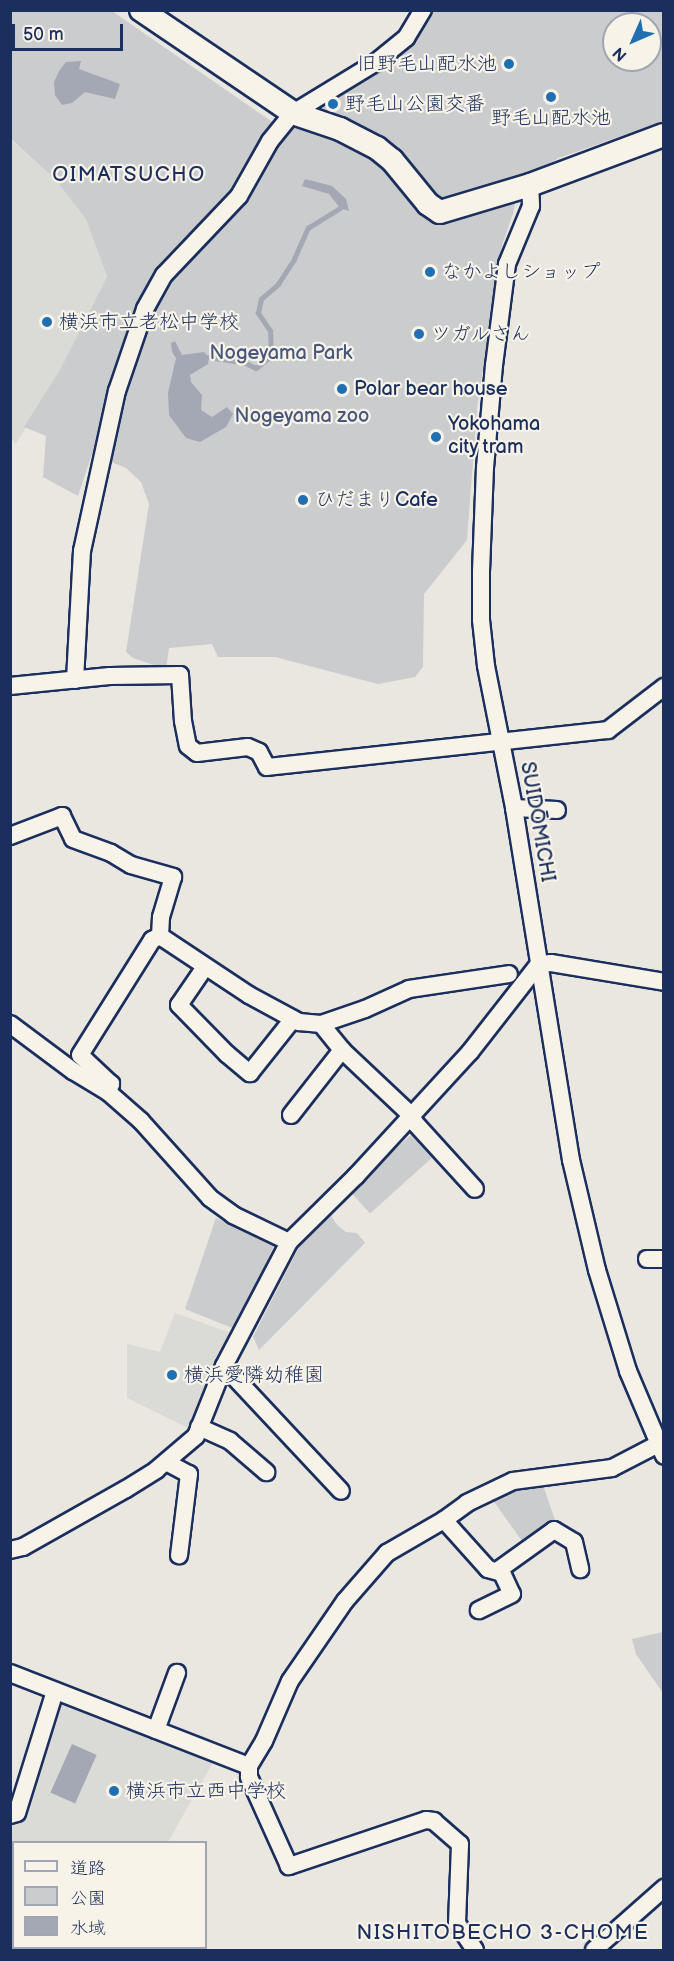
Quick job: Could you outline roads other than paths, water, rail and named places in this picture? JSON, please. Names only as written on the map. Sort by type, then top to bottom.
[{"type":"street","points":[[141,10],[293,113],[340,129],[377,148],[392,160],[428,204],[440,212],[530,185],[663,135]]},
{"type":"street","points":[[75,680],[82,550],[117,391],[134,337],[164,275],[239,196],[270,141],[293,113],[375,63],[406,38],[423,10]]},
{"type":"street","name":"SUIDŌMICHI","points":[[530,185],[531,206],[507,264],[504,280],[485,467],[481,620],[486,666],[503,743],[571,1160],[597,1270],[628,1371],[662,1447]]},
{"type":"street","points":[[10,686],[110,676],[180,675],[183,721],[188,746],[197,753],[248,747],[259,752],[267,767],[608,730],[663,687]]},
{"type":"street","points":[[514,808],[557,810]]},
{"type":"street","points":[[10,836],[62,816],[73,839],[111,853],[131,865],[173,877],[161,916],[160,936]]},
{"type":"street","points":[[160,936],[205,967],[299,1022],[321,1024],[365,1010],[409,989],[509,974]]},
{"type":"street","points":[[108,1092],[111,1084],[80,1054],[152,940],[160,936]]},
{"type":"street","points":[[10,1550],[23,1547],[126,1490],[166,1462],[196,1436],[224,1366],[289,1242],[412,1116],[482,1038],[538,965],[551,963],[663,982]]},
{"type":"street","points":[[205,967],[179,1005],[227,1054],[250,1073],[293,1018]]},
{"type":"street","points":[[10,1024],[73,1071],[108,1092],[141,1121],[210,1198],[233,1215],[289,1242]]},
{"type":"street","points":[[321,1024],[342,1050],[412,1116],[415,1123],[475,1189]]},
{"type":"street","points":[[291,1115],[342,1050]]},
{"type":"street","points":[[224,1366],[340,1491]]},
{"type":"street","points":[[199,1427],[230,1441],[266,1472]]},
{"type":"street","points":[[475,1950],[457,1923],[460,1844],[434,1821],[426,1820],[290,1866],[249,1777],[249,1766],[264,1741],[290,1681],[359,1582],[387,1553],[444,1520],[466,1503],[513,1481],[612,1468],[662,1447]]},
{"type":"street","points":[[166,1462],[189,1474],[190,1488],[179,1555]]},
{"type":"street","points":[[444,1520],[488,1569],[502,1573],[512,1594],[479,1610]]},
{"type":"street","points":[[497,1571],[554,1530],[574,1542],[580,1569]]},
{"type":"street","points":[[10,1673],[249,1766]]},
{"type":"street","points":[[156,1730],[177,1674]]},
{"type":"street","points":[[10,1815],[16,1813],[55,1691]]},
{"type":"street","points":[[594,1950],[661,1895]]},
{"type":"water","points":[[81,61],[79,69],[120,84],[115,99],[85,92],[72,103],[62,105],[55,95],[54,82],[66,62]]},
{"type":"water","points":[[305,179],[332,186],[346,199],[349,211],[340,208],[329,194],[302,186]]},
{"type":"water","points":[[175,341],[182,355],[204,352],[209,357],[208,364],[190,375],[191,382],[202,395],[201,410],[212,417],[227,407],[233,414],[226,427],[200,442],[186,438],[169,415],[168,393],[176,358],[172,352],[171,343]]},
{"type":"water","points":[[72,1744],[97,1755],[75,1803],[50,1792]]},
{"type":"waterway","points":[[209,357],[246,363],[256,368],[271,356],[270,331],[258,313],[261,299],[278,284],[294,259],[308,228],[340,208]]},
{"type":"place","name":"旧野毛山配水池","points":[[509,64]]},
{"type":"place","name":"野毛山配水池","points":[[551,97]]},
{"type":"place","name":"野毛山公園交番","points":[[333,104]]},
{"type":"place","name":"なかよしショップ","points":[[430,272]]},
{"type":"place","name":"横浜市立老松中学校","points":[[47,322]]},
{"type":"place","name":"ツガルさん","points":[[419,334]]},
{"type":"place","name":"Polar bear house","points":[[342,389]]},
{"type":"place","name":"Yokohama city tram","points":[[436,437]]},
{"type":"place","name":"ひだまりCafe","points":[[303,500]]},
{"type":"place","name":"横浜愛隣幼稚園","points":[[172,1375]]},
{"type":"place","name":"横浜市立西中学校","points":[[114,1791]]},
{"type":"district","name":"OIMATSUCHO","points":[[129,175]]},
{"type":"district","name":"NISHITOBECHO 3-CHOME","points":[[503,1933]]},
{"type":"park label","name":"Nogeyama Park","points":[[281,353]]},
{"type":"park label","name":"Nogeyama zoo","points":[[302,416]]}]
